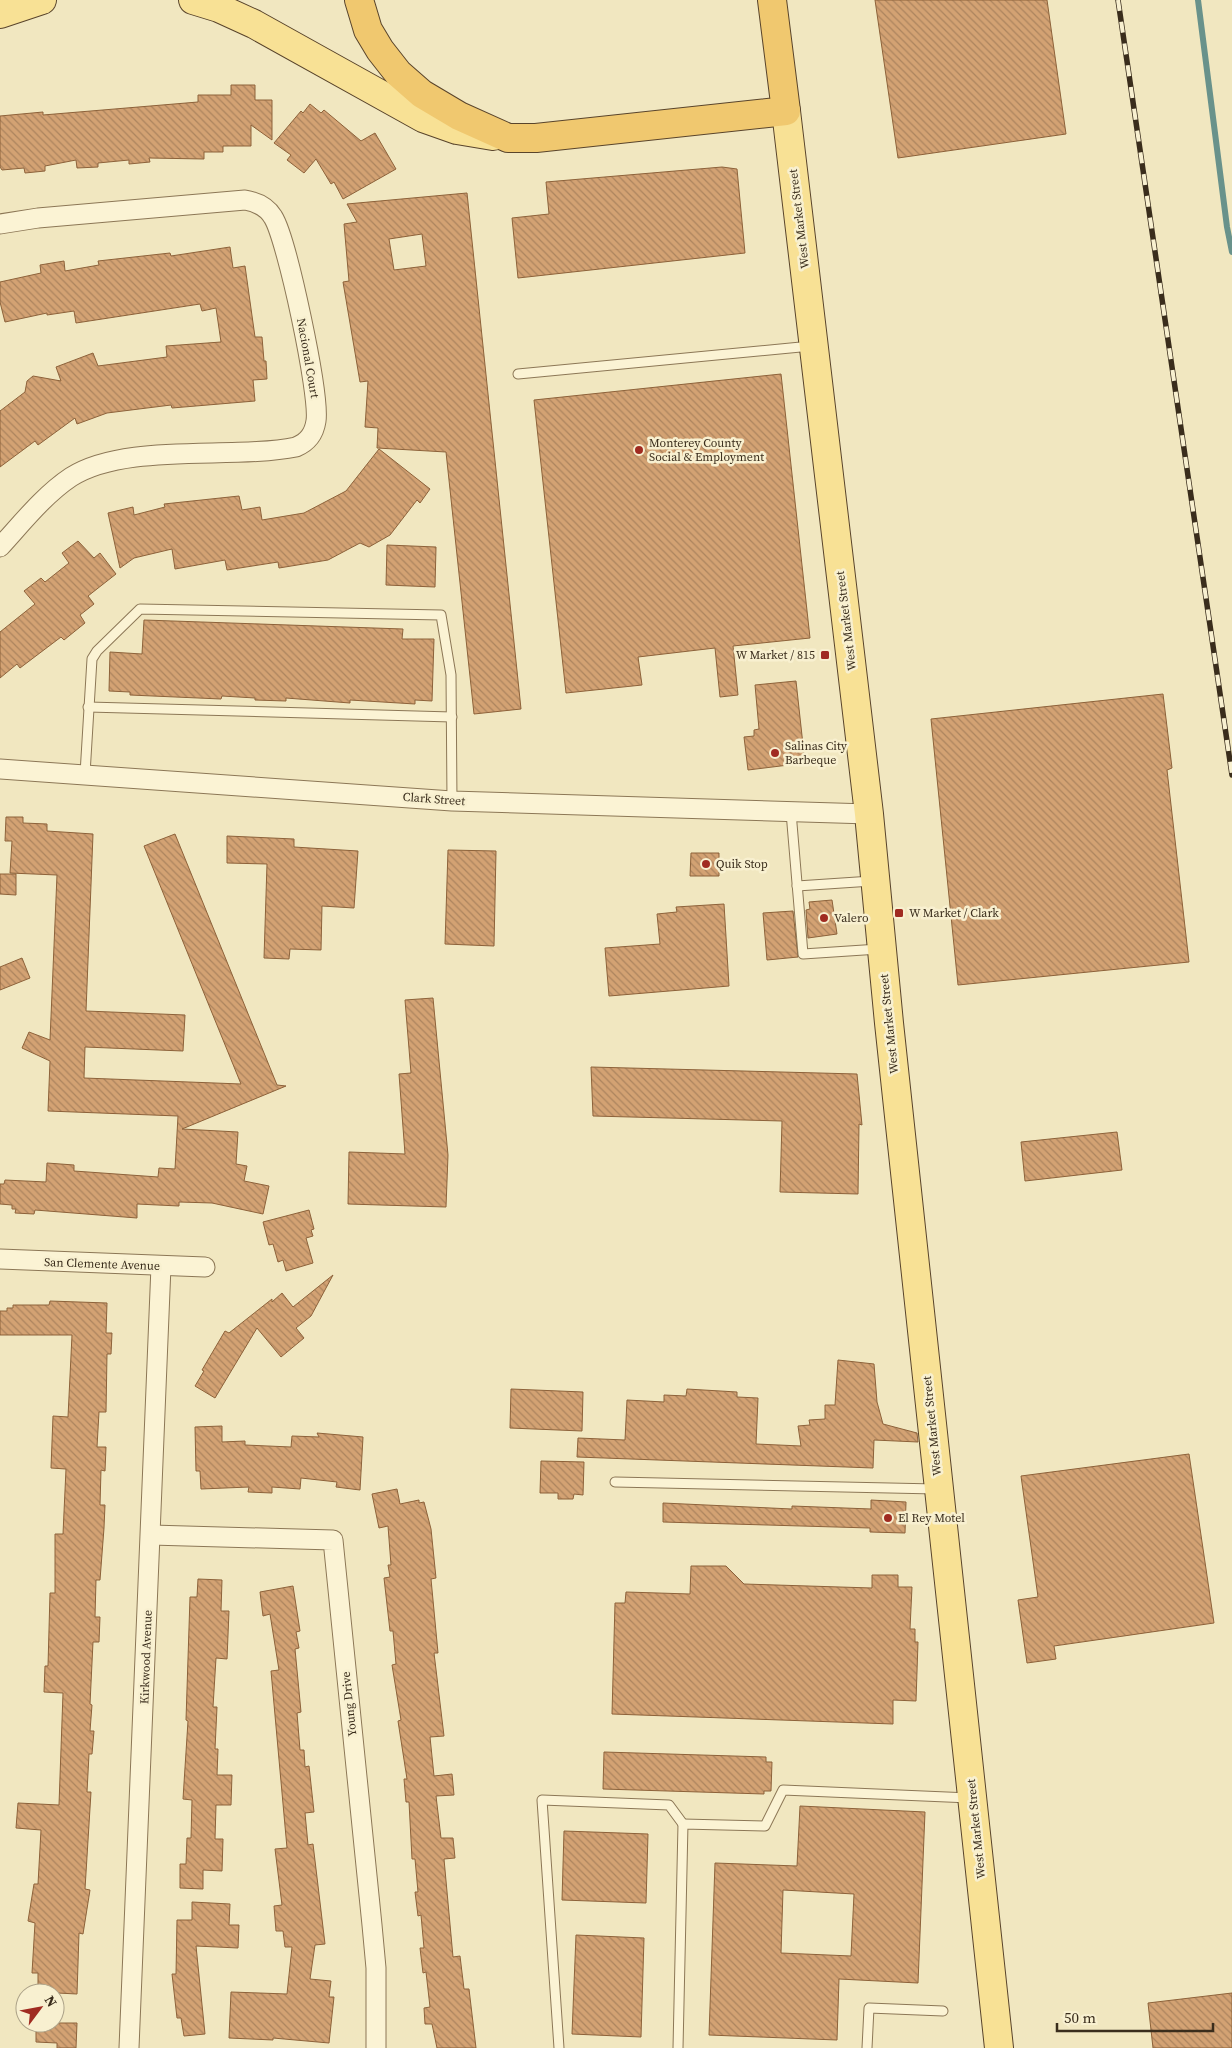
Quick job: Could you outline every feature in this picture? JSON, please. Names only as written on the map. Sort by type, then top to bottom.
[{"type":"highway","points":[[359,0],[368,30],[380,50],[398,73],[422,94],[459,116],[508,138],[536,138],[786,111]]},
{"type":"highway","name":"West Market Street","points":[[772,0],[786,111]]},
{"type":"main road","points":[[0,14],[42,0]]},
{"type":"main road","points":[[193,0],[219,8],[254,24],[423,118],[457,130],[508,138]]},
{"type":"main road","name":"West Market Street","points":[[786,111],[869,814],[999,2048]]},
{"type":"street","name":"Nacional Court","points":[[0,224],[38,218],[244,200],[260,205],[272,214],[281,235],[308,355],[317,415],[309,438],[296,447],[136,458],[90,468],[72,477],[53,492],[0,547]]},
{"type":"street","name":"Clark Street","points":[[0,769],[452,801],[869,814]]},
{"type":"street","name":"San Clemente Avenue","points":[[0,1259],[205,1267]]},
{"type":"street","name":"Kirkwood Avenue","points":[[129,2048],[161,1266]]},
{"type":"street","name":"Young Drive","points":[[151,1535],[333,1540],[376,1968],[376,2048]]},
{"type":"lane","points":[[518,374],[814,346]]},
{"type":"lane","points":[[85,774],[92,659],[96,651],[140,610],[441,615],[451,675],[452,801]]},
{"type":"lane","points":[[88,707],[452,717]]},
{"type":"lane","points":[[792,812],[803,954],[882,948]]},
{"type":"lane","points":[[797,886],[875,881]]},
{"type":"lane","points":[[615,1482],[939,1489]]},
{"type":"lane","points":[[683,1824],[765,1826],[783,1790],[972,1798]]},
{"type":"lane","points":[[558,2048],[542,1800],[669,1805],[683,1824],[678,2048]]},
{"type":"lane","points":[[867,2048],[869,2008],[943,2011]]},
{"type":"building","points":[[875,0],[1047,0],[1066,134],[898,158]]},
{"type":"building","points":[[231,85],[255,85],[255,100],[272,100],[272,140],[251,125],[251,146],[223,146],[223,152],[204,152],[204,159],[149,158],[150,162],[129,164],[129,160],[98,163],[98,167],[77,168],[76,160],[45,166],[45,171],[25,173],[24,168],[2,170],[0,167],[0,116],[43,112],[43,115],[198,102],[198,95],[231,95]]},
{"type":"building","points":[[310,104],[321,113],[324,110],[361,141],[375,133],[396,169],[343,199],[334,182],[331,184],[316,159],[304,173],[287,160],[291,155],[274,143],[301,111],[303,113]]},
{"type":"building","points":[[722,167],[737,169],[745,253],[518,278],[512,218],[549,214],[546,182]]},
{"type":"building","points":[[467,193],[521,709],[474,714],[446,452],[377,448],[378,428],[365,427],[368,381],[360,382],[343,282],[349,281],[344,224],[357,222],[347,204]],"holes":[[[422,234],[426,266],[394,270],[389,239]]]},
{"type":"building","points":[[230,247],[233,268],[245,266],[255,337],[262,337],[264,361],[266,361],[267,379],[253,380],[255,401],[172,408],[171,405],[107,413],[77,424],[75,418],[38,445],[35,441],[0,467],[0,411],[25,392],[27,381],[33,376],[61,381],[56,367],[93,353],[98,366],[167,357],[166,346],[221,342],[216,308],[202,311],[200,304],[76,323],[74,311],[47,315],[47,313],[5,322],[0,302],[0,282],[41,273],[40,265],[64,261],[65,271],[99,265],[98,261],[170,253],[171,256]]},
{"type":"building","points":[[781,374],[810,638],[733,646],[738,695],[720,697],[715,648],[638,657],[642,685],[566,693],[534,400]]},
{"type":"building","points":[[379,449],[430,489],[420,503],[417,500],[390,535],[369,547],[360,543],[328,560],[279,568],[278,562],[227,570],[225,560],[175,569],[172,549],[134,558],[120,568],[108,513],[133,507],[134,515],[165,507],[164,504],[239,496],[242,510],[260,507],[262,520],[304,513],[346,491]]},
{"type":"building","points":[[78,541],[94,558],[100,553],[116,574],[88,596],[94,604],[80,615],[85,623],[64,640],[61,637],[20,668],[17,664],[0,678],[0,632],[35,604],[24,591],[41,578],[45,582],[69,563],[62,553]]},
{"type":"building","points":[[387,545],[436,547],[435,587],[386,585]]},
{"type":"building","points":[[144,620],[403,629],[402,639],[434,639],[432,701],[415,700],[415,704],[350,700],[350,703],[286,698],[286,701],[222,696],[221,699],[130,695],[130,692],[109,691],[110,652],[142,654]]},
{"type":"building","points":[[796,681],[805,763],[748,770],[744,737],[754,736],[754,730],[759,729],[755,685]]},
{"type":"building","points":[[1163,694],[1172,768],[1167,770],[1189,962],[958,985],[931,719]]},
{"type":"building","points":[[6,817],[23,817],[23,823],[47,824],[47,831],[93,834],[86,1011],[185,1015],[183,1051],[85,1047],[84,1078],[241,1084],[144,846],[175,834],[277,1085],[286,1086],[182,1129],[238,1132],[236,1164],[247,1166],[244,1181],[269,1186],[263,1214],[212,1203],[179,1202],[179,1206],[137,1204],[137,1218],[35,1210],[34,1214],[15,1213],[16,1209],[12,1209],[12,1205],[0,1204],[0,1184],[4,1184],[5,1180],[46,1182],[47,1163],[74,1165],[74,1171],[158,1177],[159,1168],[175,1169],[178,1116],[48,1111],[50,1061],[22,1048],[29,1032],[50,1040],[57,875],[10,873],[12,841],[5,841]]},
{"type":"building","points":[[227,836],[294,839],[294,847],[358,851],[354,908],[322,906],[321,950],[290,949],[289,959],[264,958],[267,864],[227,863]]},
{"type":"building","points":[[448,850],[496,851],[494,946],[445,944]]},
{"type":"building","points":[[691,853],[719,853],[719,876],[690,876]]},
{"type":"building","points":[[0,874],[16,874],[16,895],[0,894]]},
{"type":"building","points":[[832,900],[837,934],[808,938],[806,910],[810,909],[809,902]]},
{"type":"building","points":[[724,904],[729,986],[609,996],[605,948],[660,944],[657,914],[677,912],[676,907]]},
{"type":"building","points":[[793,911],[798,957],[767,960],[763,913]]},
{"type":"building","points":[[22,958],[30,978],[0,990],[0,967]]},
{"type":"building","points":[[433,998],[448,1155],[446,1207],[348,1204],[349,1152],[405,1154],[399,1074],[411,1073],[405,1000]]},
{"type":"building","points":[[591,1067],[857,1074],[862,1125],[859,1124],[858,1194],[780,1192],[782,1121],[593,1116]]},
{"type":"building","points":[[1117,1132],[1122,1170],[1025,1181],[1021,1142]]},
{"type":"building","points":[[309,1210],[314,1229],[311,1230],[313,1236],[306,1238],[313,1263],[286,1271],[283,1260],[278,1262],[273,1244],[269,1245],[263,1222]]},
{"type":"building","points":[[333,1275],[311,1316],[296,1328],[304,1338],[281,1357],[257,1328],[215,1398],[195,1386],[204,1371],[202,1370],[225,1331],[229,1333],[282,1293],[293,1307]]},
{"type":"building","points":[[50,1301],[107,1303],[106,1333],[112,1333],[111,1354],[107,1354],[106,1412],[99,1412],[97,1447],[106,1447],[105,1471],[101,1470],[100,1505],[105,1505],[100,1580],[96,1580],[95,1617],[100,1617],[99,1642],[93,1642],[90,1704],[92,1705],[90,1731],[94,1731],[92,1754],[89,1754],[87,1792],[91,1792],[85,1889],[90,1890],[83,1934],[79,1933],[77,1994],[65,1993],[65,1983],[38,1983],[38,1973],[32,1973],[35,1923],[28,1921],[34,1884],[38,1884],[41,1830],[16,1828],[18,1803],[59,1805],[63,1693],[44,1692],[45,1666],[48,1666],[50,1593],[55,1593],[55,1534],[63,1534],[66,1469],[51,1468],[53,1416],[68,1417],[72,1335],[0,1335],[0,1311],[7,1311],[7,1308],[13,1308],[13,1305],[49,1305]]},
{"type":"building","points":[[838,1360],[874,1364],[877,1402],[883,1424],[917,1433],[918,1442],[874,1440],[873,1468],[577,1457],[578,1438],[625,1440],[627,1400],[664,1402],[664,1395],[686,1396],[687,1389],[737,1392],[737,1397],[758,1398],[756,1444],[801,1446],[798,1426],[810,1425],[809,1420],[825,1419],[825,1405],[835,1405]]},
{"type":"building","points":[[511,1389],[583,1392],[582,1431],[510,1428]]},
{"type":"building","points":[[222,1426],[222,1442],[245,1441],[245,1445],[291,1447],[292,1436],[319,1437],[317,1433],[363,1437],[360,1490],[336,1487],[337,1482],[301,1478],[300,1489],[272,1487],[272,1493],[248,1492],[249,1487],[201,1489],[200,1471],[196,1471],[195,1427]]},
{"type":"building","points":[[1189,1454],[1214,1623],[1054,1646],[1056,1659],[1027,1663],[1018,1600],[1038,1597],[1021,1476]]},
{"type":"building","points":[[541,1461],[584,1462],[583,1495],[574,1494],[573,1499],[558,1499],[558,1493],[540,1493]]},
{"type":"building","points":[[397,1489],[400,1504],[419,1500],[419,1503],[424,1502],[431,1529],[436,1578],[431,1579],[438,1653],[434,1653],[444,1736],[430,1737],[434,1776],[452,1774],[454,1795],[436,1796],[441,1838],[453,1838],[455,1858],[444,1859],[453,1957],[460,1956],[464,1989],[469,1989],[476,2048],[437,2048],[432,2024],[425,2024],[424,2008],[430,2007],[426,1972],[423,1973],[420,1948],[424,1948],[421,1915],[418,1916],[415,1892],[418,1892],[415,1859],[412,1859],[409,1802],[406,1802],[404,1779],[407,1779],[398,1721],[401,1720],[392,1665],[396,1664],[393,1631],[390,1631],[384,1578],[390,1577],[388,1565],[391,1565],[388,1526],[379,1528],[372,1494]]},
{"type":"building","points":[[871,1500],[906,1502],[905,1533],[870,1532],[870,1528],[663,1522],[663,1503],[792,1509],[792,1506],[871,1509]]},
{"type":"building","points":[[691,1566],[726,1566],[744,1584],[872,1588],[872,1575],[898,1575],[898,1587],[912,1587],[910,1629],[915,1629],[915,1642],[918,1642],[916,1701],[893,1700],[893,1724],[612,1714],[615,1603],[625,1603],[626,1592],[690,1594]]},
{"type":"building","points":[[198,1579],[222,1580],[221,1611],[229,1611],[227,1659],[216,1658],[213,1707],[217,1707],[215,1749],[218,1749],[217,1775],[232,1775],[231,1805],[216,1805],[215,1839],[223,1839],[222,1871],[203,1870],[203,1889],[180,1888],[180,1864],[186,1864],[187,1838],[191,1838],[192,1800],[183,1799],[188,1721],[186,1720],[190,1597],[197,1597]]},
{"type":"building","points":[[293,1586],[300,1631],[296,1632],[299,1648],[295,1649],[301,1712],[297,1713],[300,1750],[304,1750],[305,1767],[309,1766],[314,1812],[305,1813],[308,1845],[313,1844],[325,1944],[315,1945],[310,1979],[331,1981],[329,1997],[334,1997],[329,2043],[273,2038],[273,2040],[229,2038],[231,1992],[287,1994],[292,1947],[285,1947],[283,1931],[276,1931],[274,1906],[282,1905],[275,1849],[287,1848],[271,1671],[279,1670],[270,1614],[263,1616],[260,1592]]},
{"type":"building","points":[[604,1752],[766,1757],[766,1762],[772,1762],[771,1791],[764,1791],[764,1794],[603,1789]]},
{"type":"building","points":[[800,1806],[925,1812],[918,1983],[839,1979],[837,2040],[709,2035],[715,1863],[797,1866]],"holes":[[[783,1890],[854,1894],[851,1956],[781,1953]]]},
{"type":"building","points":[[564,1831],[648,1834],[646,1903],[562,1900]]},
{"type":"building","points":[[192,1902],[230,1904],[229,1925],[239,1925],[238,1948],[196,1946],[205,2034],[184,2036],[181,2018],[177,2018],[172,1974],[176,1974],[177,1920],[192,1920]]},
{"type":"building","points":[[576,1935],[644,1938],[641,2037],[572,2034]]},
{"type":"building","points":[[1232,1993],[1232,2048],[1153,2048],[1148,2003]]},
{"type":"building","points":[[65,2023],[77,2023],[76,2048],[57,2048],[57,2043],[36,2042],[36,2033],[65,2033]]},
{"type":"waterway","points":[[1198,0],[1227,227],[1232,252]]},
{"type":"railway","points":[[1118,0],[1232,775]]},
{"type":"place","name":"Monterey County Social & Employment","points":[[639,450]]},
{"type":"place","name":"W Market / 815","points":[[825,655]]},
{"type":"place","name":"Salinas City Barbeque","points":[[775,753]]},
{"type":"place","name":"Quik Stop","points":[[706,864]]},
{"type":"place","name":"W Market / Clark","points":[[899,913]]},
{"type":"place","name":"Valero","points":[[824,918]]},
{"type":"place","name":"El Rey Motel","points":[[888,1518]]}]
